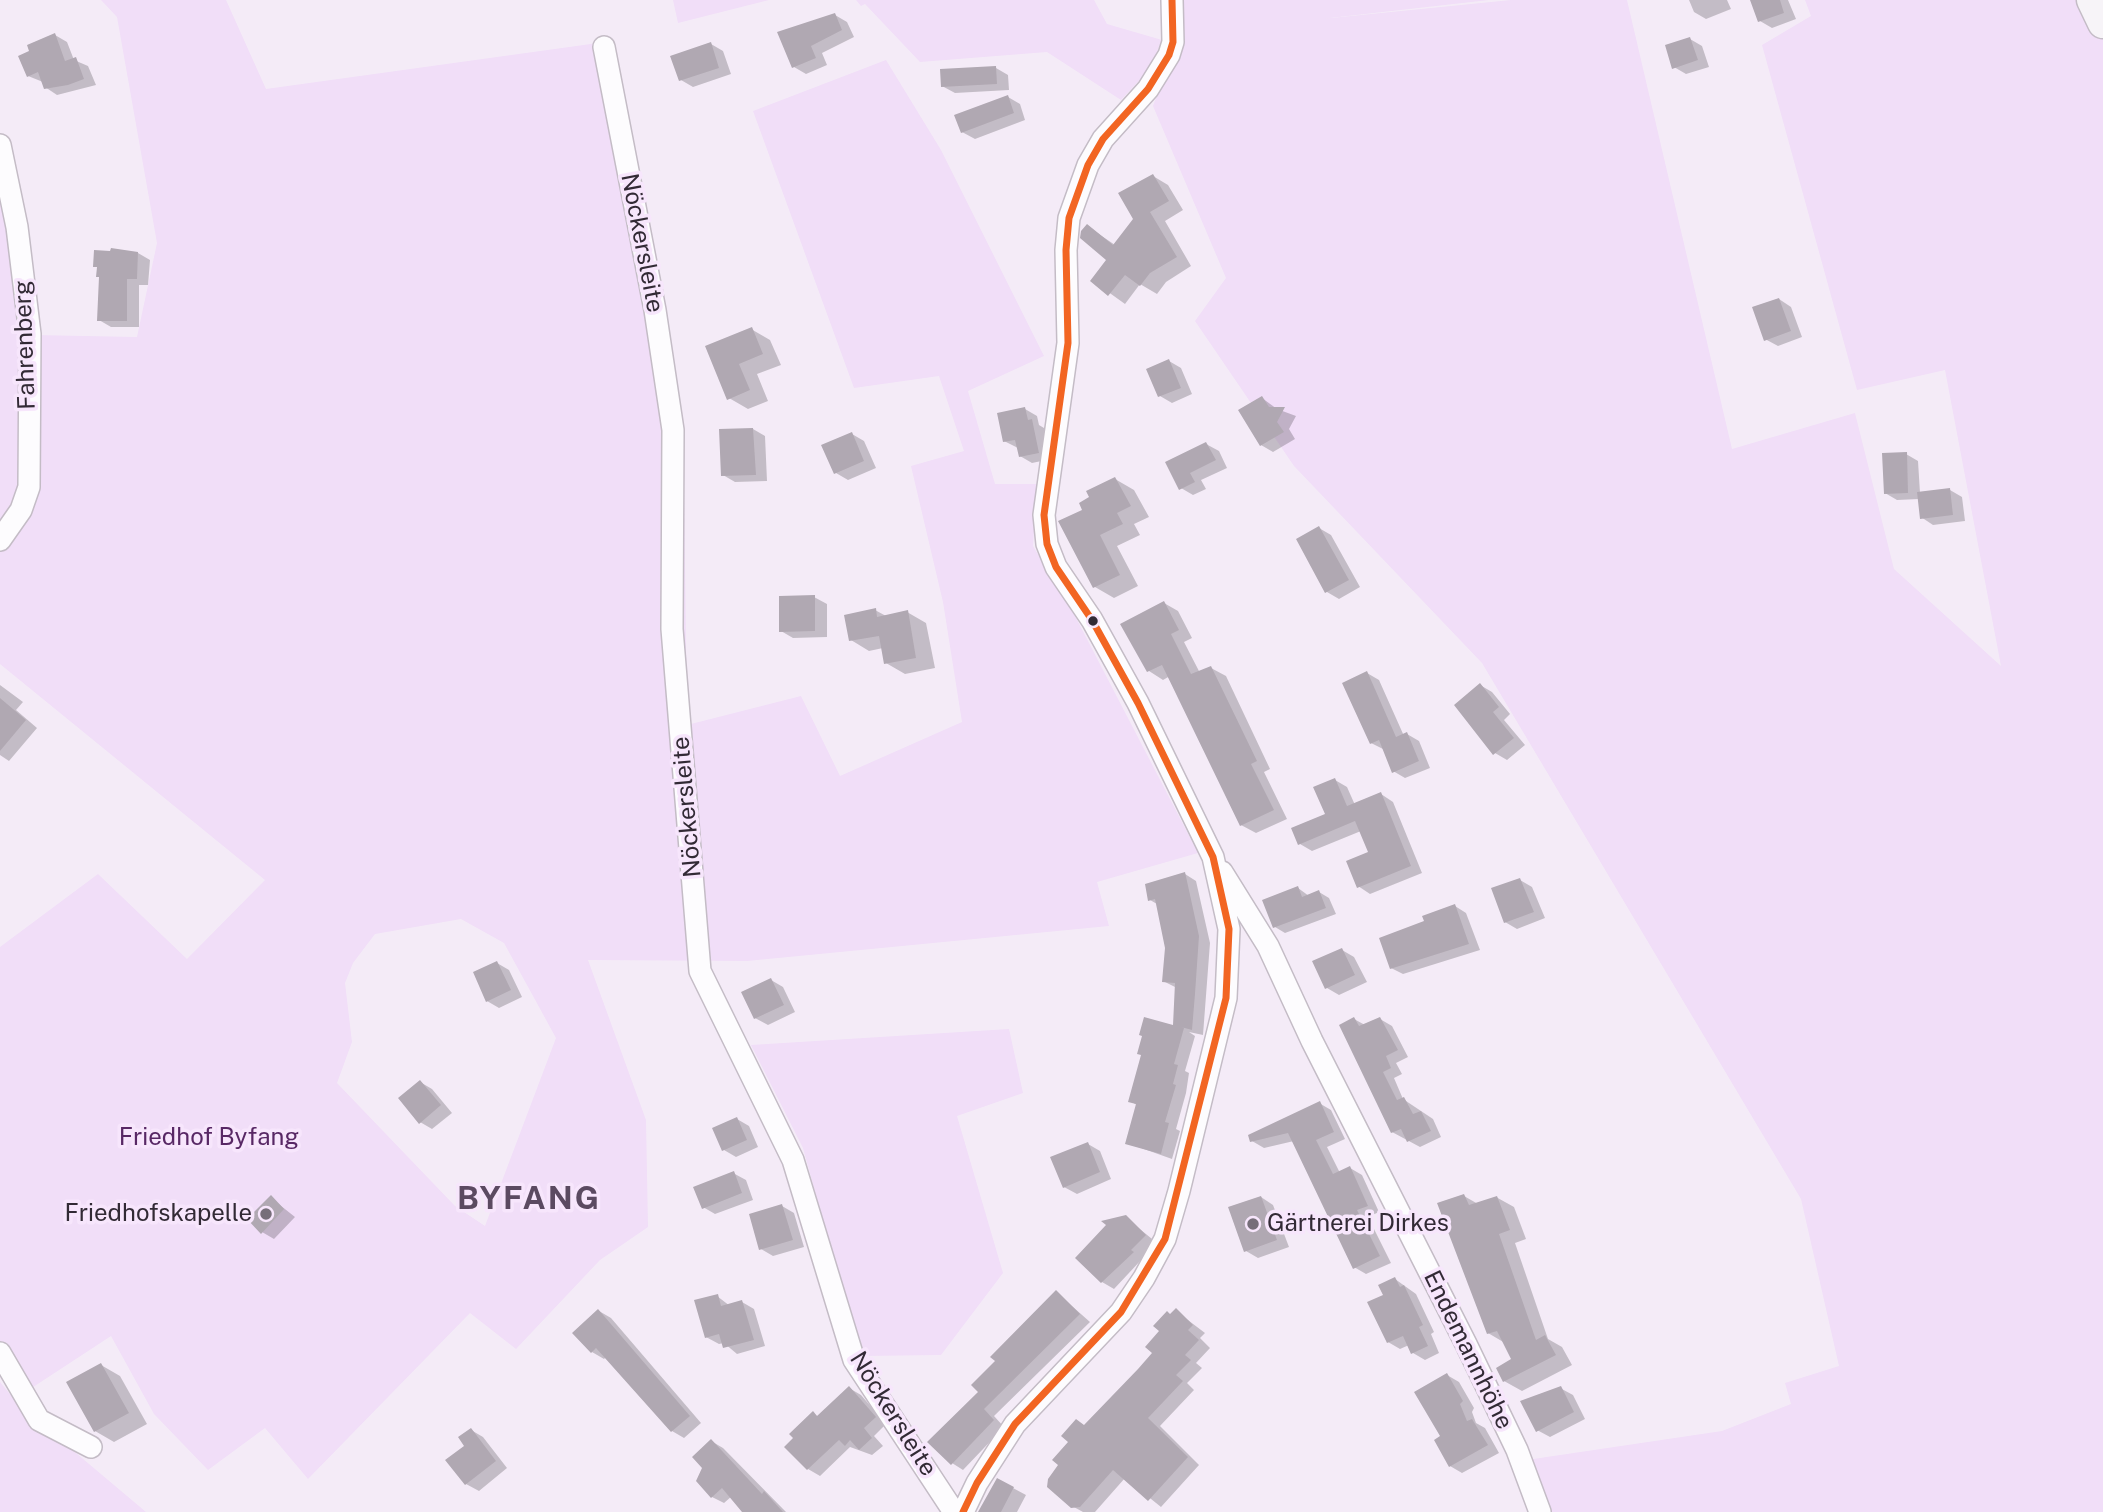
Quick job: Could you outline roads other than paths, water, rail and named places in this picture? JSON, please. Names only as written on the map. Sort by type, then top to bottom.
[{"type":"main road","points":[[2092,0],[2103,23]]},
{"type":"street","points":[[963,1512],[977,1483],[1015,1424],[1121,1312],[1144,1278],[1165,1239],[1183,1178],[1226,998],[1229,929],[1213,857],[1138,703],[1092,620],[1056,567],[1047,544],[1044,515],[1068,343],[1066,250],[1069,218],[1088,165],[1103,139],[1148,89],[1169,55],[1173,42],[1172,0]]},
{"type":"street","name":"Nöckersleite","points":[[604,47],[655,310],[673,430],[672,629],[700,971],[793,1160],[854,1360],[954,1512]]},
{"type":"street","name":"Fahrenberg","points":[[0,145],[17,227],[30,334],[29,486],[20,510],[0,540]]},
{"type":"street","name":"Endemannhöhe","points":[[1213,857],[1268,946],[1324,1065],[1511,1438],[1540,1512]]},
{"type":"street","points":[[0,1353],[39,1420],[91,1447]]},
{"type":"place","name":"Friedhofskapelle","points":[[266,1214]]},
{"type":"place","name":"Gärtnerei Dirkes","points":[[1253,1224]]},
{"type":"district","name":"BYFANG","points":[[529,1199]]},
{"type":"park label","name":"Friedhof Byfang","points":[[209,1138]]}]
